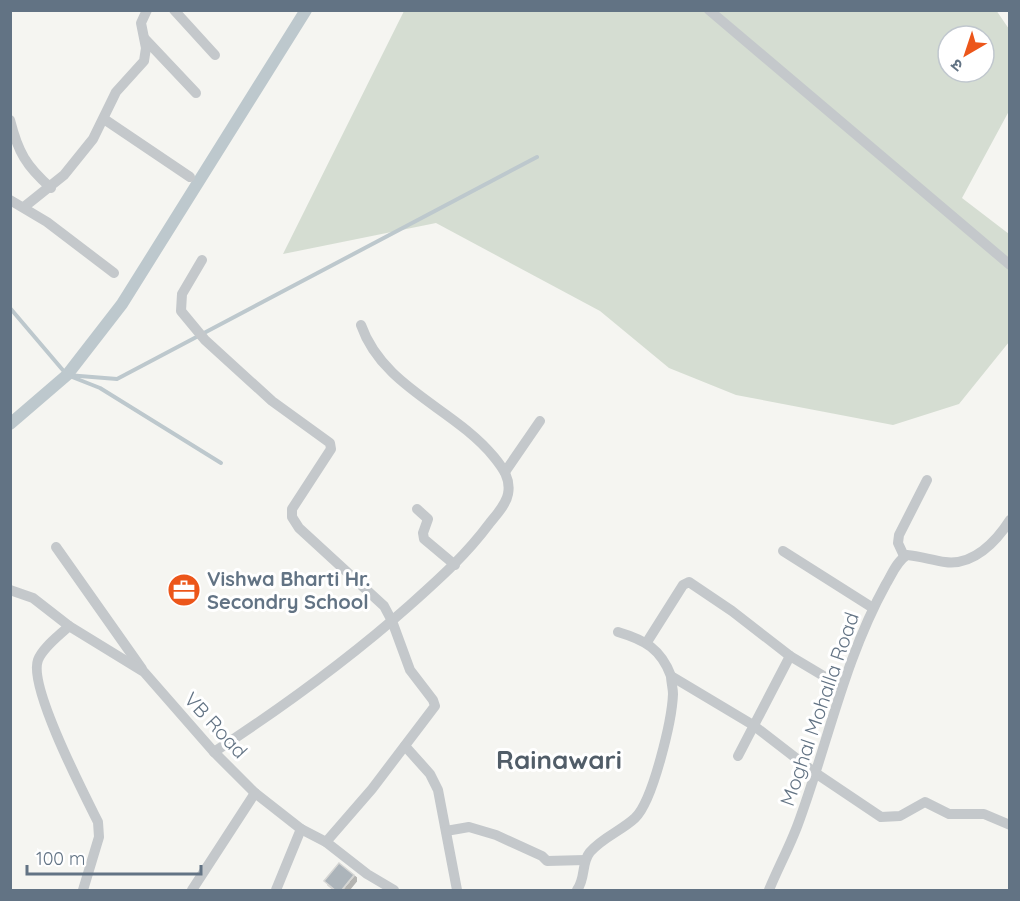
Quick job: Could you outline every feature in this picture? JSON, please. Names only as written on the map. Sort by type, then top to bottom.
[{"type":"street","points":[[24,207],[51,188],[82,153],[104,118],[116,92],[144,60],[147,48],[141,24],[147,10]]},
{"type":"street","points":[[174,10],[215,55]]},
{"type":"street","points":[[710,10],[1010,266]]},
{"type":"street","points":[[144,38],[196,93]]},
{"type":"street","points":[[104,118],[190,177]]},
{"type":"street","points":[[10,120],[16,141],[26,162],[51,188]]},
{"type":"street","points":[[10,200],[24,207],[114,273]]},
{"type":"street","points":[[202,260],[189,277],[180,306],[187,319],[205,340],[272,401],[330,443],[331,449],[292,509],[292,517],[299,528],[384,606],[410,670],[434,700],[435,706],[405,746],[340,829],[326,842]]},
{"type":"street","points":[[214,752],[276,711],[392,621],[455,565],[505,502],[509,490],[505,472],[478,440],[383,365],[371,350],[361,325]]},
{"type":"street","points":[[505,472],[540,421]]},
{"type":"street","points":[[927,480],[899,536],[898,543],[904,556],[910,555],[947,563],[968,560],[995,540],[1010,520]]},
{"type":"street","points":[[417,510],[428,519],[423,533],[424,539],[455,565]]},
{"type":"street","points":[[57,547],[144,672]]},
{"type":"street","points":[[783,551],[873,608]]},
{"type":"street","name":"Moghal Mohalla Road","points":[[769,891],[798,824],[842,687],[873,608],[904,556]]},
{"type":"street","points":[[647,642],[683,585],[689,582],[732,611],[790,656],[842,687]]},
{"type":"street","name":"VB Road","points":[[10,590],[33,598],[69,626],[144,672],[214,752],[255,793],[302,830],[326,842],[367,874],[394,891]]},
{"type":"street","points":[[69,626],[38,659],[37,672],[58,737],[98,822],[99,837],[82,891]]},
{"type":"street","points":[[578,891],[583,880],[585,860],[609,835],[634,818],[645,801],[656,776],[673,694],[671,676],[666,663],[647,642],[618,632]]},
{"type":"street","points":[[738,756],[790,656]]},
{"type":"street","points":[[671,676],[753,725],[814,772],[881,817],[900,816],[925,802],[949,814],[984,814],[1010,825]]},
{"type":"street","points":[[405,746],[430,774],[438,789],[457,891]]},
{"type":"street","points":[[192,891],[255,793]]},
{"type":"street","points":[[446,831],[470,827],[496,835],[542,856],[547,861],[585,860]]},
{"type":"street","points":[[276,891],[302,830]]},
{"type":"shaded area","points":[[996,10],[1009,29],[1009,111],[962,198],[1009,234],[1009,342],[959,404],[893,425],[736,395],[669,368],[600,311],[436,223],[283,254],[404,11]]},
{"type":"building","points":[[339,863],[354,875],[341,891],[336,891],[324,881]]},
{"type":"waterway","points":[[10,424],[67,375],[122,304],[306,10]]},
{"type":"waterway","points":[[67,375],[117,379],[537,157]]},
{"type":"waterway","points":[[10,308],[67,375],[100,388],[221,463]]},
{"type":"place","name":"Vishwa Bharti Hr. Secondry School","points":[[184,590]]},
{"type":"district","name":"Rainawari","points":[[559,759]]}]
